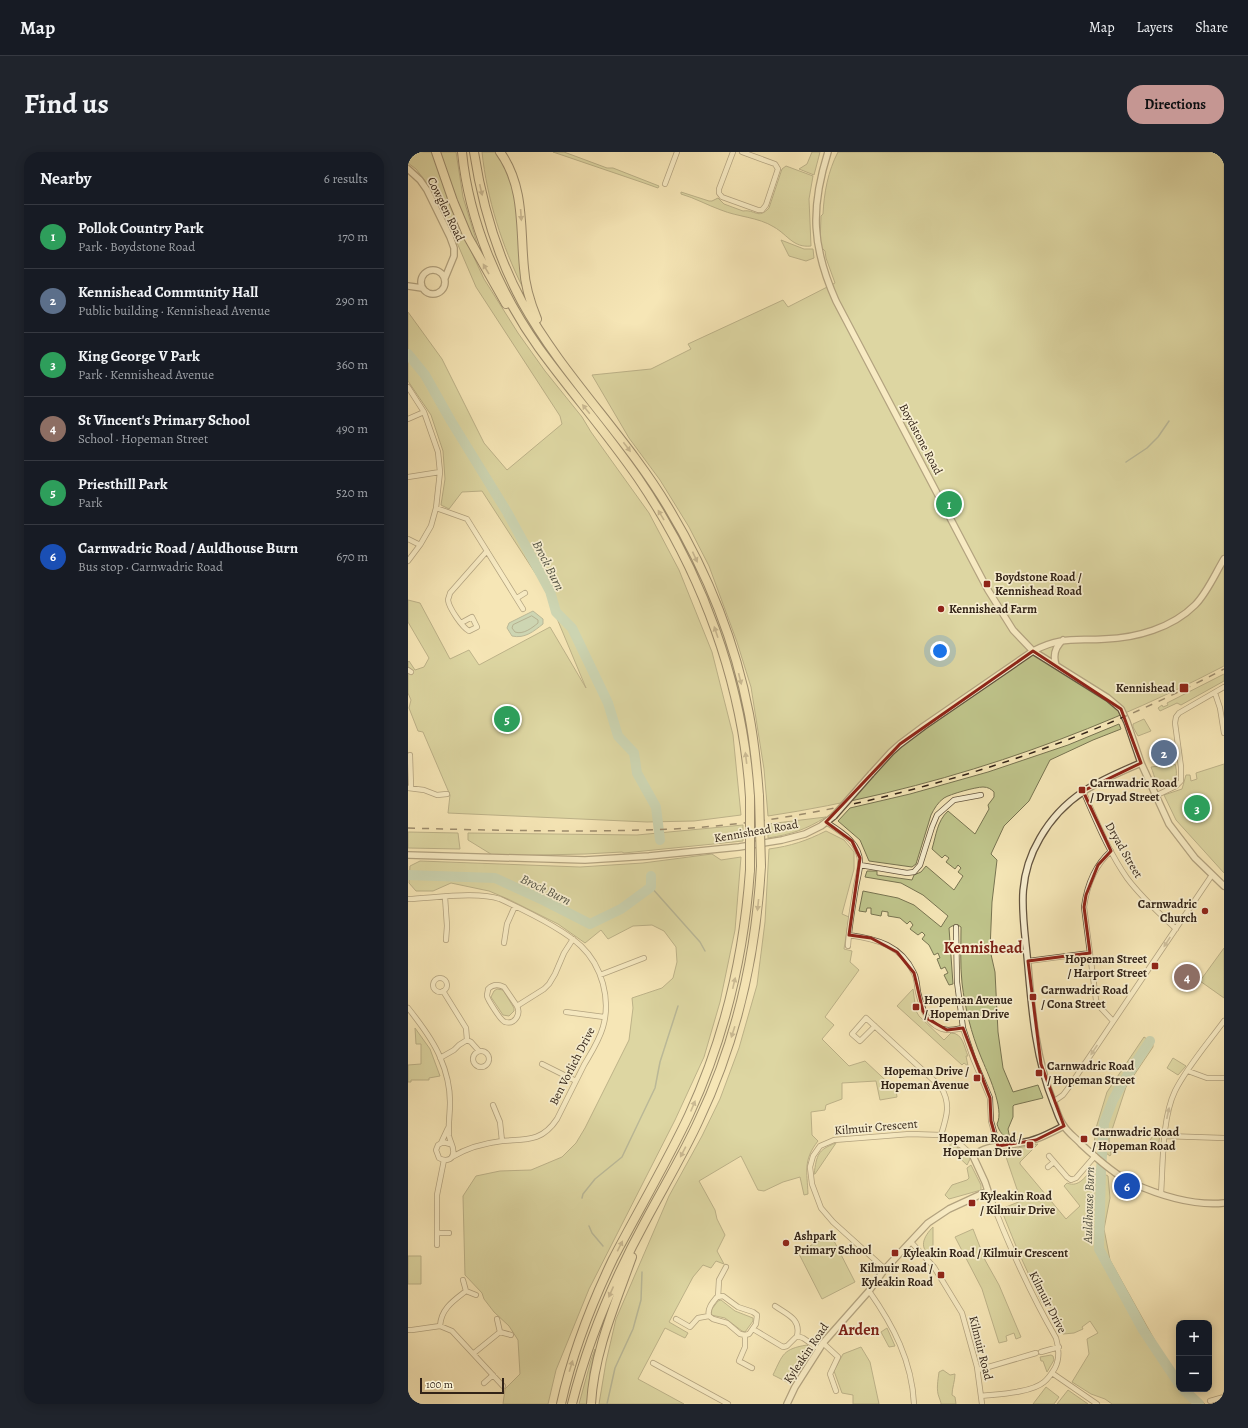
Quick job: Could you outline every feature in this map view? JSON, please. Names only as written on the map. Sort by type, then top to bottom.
[{"type":"highway","points":[[436,152],[462,222],[477,255],[509,309],[637,476],[658,509],[687,561],[712,621],[728,672],[746,754],[750,797],[750,870],[748,902],[739,960],[726,1016],[713,1057],[680,1135],[601,1285],[576,1349],[561,1404]]},
{"type":"highway","points":[[462,152],[472,203],[489,256],[506,293],[524,325],[539,347]]},
{"type":"highway","points":[[474,152],[487,213],[497,246],[515,289],[544,338],[642,467],[668,507],[692,550],[709,586],[736,660],[748,712],[756,762],[759,796],[761,866],[754,941],[745,988],[734,1030],[721,1067],[699,1120],[644,1222],[603,1311],[588,1350],[572,1404]]},
{"type":"highway","points":[[500,152],[509,167],[518,193],[526,285],[530,302],[544,338]]},
{"type":"highway","points":[[591,1404],[594,1375],[603,1339],[644,1222]]},
{"type":"street","points":[[665,184],[677,152]]},
{"type":"street","points":[[733,152],[719,189],[719,194],[758,210],[762,210],[766,205],[774,185],[778,171],[777,167],[775,164],[742,152]]},
{"type":"street","name":"Boydstone Road","points":[[828,152],[820,178],[816,203],[816,223],[818,247],[829,286],[988,590],[1013,630],[1033,651],[1108,698],[1121,709],[1141,763],[1169,824],[1195,858],[1224,886]]},
{"type":"street","name":"Cowglen Road","points":[[408,169],[420,180],[427,190],[454,248],[454,256],[445,278]]},
{"type":"street","points":[[439,271],[451,263]]},
{"type":"street","points":[[409,286],[422,288],[427,293],[437,294],[443,290],[445,286],[445,278],[439,271],[433,269],[427,271],[422,276],[422,288]]},
{"type":"street","points":[[409,286],[421,280]]},
{"type":"street","points":[[408,387],[424,412],[438,452],[440,472],[436,508],[431,526],[420,545],[408,561]]},
{"type":"street","points":[[408,419],[424,412]]},
{"type":"street","points":[[408,477],[440,472]]},
{"type":"street","points":[[436,508],[467,519],[523,609]]},
{"type":"street","points":[[408,540],[420,545]]},
{"type":"street","points":[[461,623],[450,607],[448,599],[450,593],[487,551]]},
{"type":"street","name":"Kennishead Road","points":[[408,855],[566,860],[613,859],[739,847],[805,834],[834,816],[891,752],[900,744],[1033,651],[1050,643],[1063,640],[1118,638],[1145,632],[1168,624],[1189,611],[1200,600],[1224,559]]},
{"type":"street","points":[[517,598],[525,593]]},
{"type":"street","points":[[1056,666],[1054,660],[1056,649],[1058,644],[1063,640]]},
{"type":"street","points":[[1155,796],[1176,786],[1181,781],[1182,775],[1175,723],[1176,718],[1183,710],[1224,687]]},
{"type":"street","points":[[1215,693],[1220,708],[1224,733]]},
{"type":"street","points":[[410,755],[409,788],[424,790],[437,795],[447,794]]},
{"type":"street","points":[[1141,763],[1106,778],[1083,791],[1064,807],[1051,822],[1040,839],[1026,870],[1023,887],[1023,925],[1036,1043],[1040,1064],[1053,1102],[1064,1126],[1090,1152],[1131,1182],[1161,1194],[1199,1202],[1224,1203]]},
{"type":"street","name":"Dryad Street","points":[[1083,791],[1111,851],[1133,885],[1146,900],[1176,928]]},
{"type":"street","points":[[860,865],[907,873],[914,872],[919,868],[922,862],[937,815],[954,800],[981,795]]},
{"type":"street","points":[[826,822],[839,830],[852,841],[857,848],[860,858],[848,946]]},
{"type":"street","points":[[1111,851],[1103,858],[1095,870],[1089,883],[1084,907],[1096,1000],[1099,1006],[1113,1021]]},
{"type":"street","points":[[1053,1102],[1066,1091],[1212,875]]},
{"type":"street","name":"Ben Vorlich Drive","points":[[408,899],[484,895],[500,899],[515,906],[564,932],[573,939],[588,954],[600,975],[605,995],[603,1028],[557,1120],[550,1128],[538,1137],[532,1139],[502,1141],[464,1149],[452,1157]]},
{"type":"street","points":[[445,897],[447,926],[446,940]]},
{"type":"street","points":[[504,944],[507,924],[515,906]]},
{"type":"street","points":[[956,927],[957,982],[963,1028],[990,1098],[991,1121],[998,1146]]},
{"type":"street","points":[[849,935],[871,938],[889,946],[904,957],[914,973],[923,1011],[928,1019],[939,1027],[947,1030],[963,1028]]},
{"type":"street","points":[[517,1006],[544,989],[549,984],[573,939]]},
{"type":"street","points":[[1028,960],[1090,953]]},
{"type":"street","points":[[600,975],[644,958]]},
{"type":"street","points":[[501,985],[517,1006],[519,1013],[517,1019],[510,1022],[504,1022],[488,999],[488,989],[492,986],[501,985]]},
{"type":"street","points":[[443,991],[466,1028],[467,1040]]},
{"type":"street","points":[[408,1008],[434,1045],[447,1079],[450,1102],[448,1126],[451,1145],[454,1152],[452,1157],[448,1160],[444,1160],[439,1158],[436,1153],[436,1147],[441,1143],[448,1126]]},
{"type":"street","points":[[566,1012],[604,1017]]},
{"type":"street","points":[[875,1026],[860,1041],[852,1034],[866,1018],[875,1026],[941,1087],[947,1097],[947,1118],[941,1135]]},
{"type":"street","points":[[1161,1194],[1165,1136],[1171,1102],[1175,1092],[1188,1071],[1224,1021]]},
{"type":"street","points":[[467,1040],[471,1042],[479,1051]]},
{"type":"street","points":[[440,1058],[467,1040]]},
{"type":"street","points":[[542,1064],[576,1081]]},
{"type":"street","points":[[1188,1071],[1207,1078],[1224,1078]]},
{"type":"street","points":[[493,1105],[500,1122],[502,1141]]},
{"type":"street","points":[[973,1156],[985,1149],[1036,1140],[1064,1126]]},
{"type":"street","name":"Kilmuir Crescent","points":[[886,1269],[833,1222],[821,1208],[812,1184],[810,1167],[813,1156],[820,1146],[834,1140],[910,1134],[941,1135],[962,1146],[973,1156],[988,1192]]},
{"type":"street","points":[[1165,1136],[1224,1138]]},
{"type":"street","points":[[441,1143],[446,1142],[451,1145]]},
{"type":"street","name":"Ben Vorlich Drive","points":[[451,1145],[464,1149]]},
{"type":"street","points":[[1049,1156],[1067,1178],[1071,1180],[1076,1178],[1095,1156]]},
{"type":"street","points":[[437,1246],[437,1195],[444,1160]]},
{"type":"street","points":[[1048,1167],[1054,1162]]},
{"type":"street","name":"Kyleakin Road","points":[[787,1404],[794,1387],[823,1343],[869,1291],[886,1269],[928,1223],[940,1214],[988,1192]]},
{"type":"street","name":"Kilmuir Drive","points":[[981,1396],[1035,1388],[1044,1383],[1057,1365],[1059,1347],[1056,1338],[1020,1270],[988,1192]]},
{"type":"street","points":[[437,1233],[449,1233]]},
{"type":"street","name":"Kilmuir Road","points":[[911,1242],[934,1267],[962,1313],[978,1370],[982,1404]]},
{"type":"street","points":[[709,1316],[709,1308],[718,1296],[719,1280],[726,1267]]},
{"type":"street","points":[[462,1280],[466,1291],[476,1295]]},
{"type":"street","points":[[440,1326],[440,1320],[446,1308],[466,1291]]},
{"type":"street","points":[[869,1291],[883,1312],[902,1348],[911,1380],[914,1404]]},
{"type":"street","points":[[676,1319],[690,1327],[698,1318],[709,1316],[713,1319],[727,1323],[738,1333],[745,1335],[749,1334],[757,1321],[756,1314],[738,1307],[726,1297],[718,1296]]},
{"type":"street","points":[[753,1329],[783,1347],[787,1346],[797,1336],[798,1327],[795,1320],[775,1306]]},
{"type":"street","points":[[497,1319],[500,1332]]},
{"type":"street","points":[[408,1330],[440,1326],[452,1331],[503,1386]]},
{"type":"street","points":[[474,1353],[500,1332]]},
{"type":"street","points":[[500,1332],[511,1335]]},
{"type":"street","points":[[745,1335],[745,1347],[739,1361],[752,1368]]},
{"type":"street","points":[[797,1336],[819,1349]]},
{"type":"street","points":[[823,1343],[838,1357],[830,1374],[836,1391]]},
{"type":"street","points":[[978,1370],[1059,1347]]},
{"type":"street","points":[[653,1363],[728,1404]]},
{"type":"street","points":[[1052,1373],[1097,1404]]},
{"type":"street","points":[[484,1383],[493,1375]]},
{"type":"street","points":[[1210,1401],[1224,1397]]},
{"type":"highlighted area","points":[[1033,651],[1121,709],[1141,763],[1083,791],[1111,851],[1098,865],[1086,895],[1084,907],[1090,953],[1028,961],[1041,1064],[1064,1126],[1036,1140],[998,1146],[991,1121],[990,1098],[963,1028],[947,1030],[928,1019],[923,1011],[914,973],[897,952],[871,938],[849,935],[860,858],[852,841],[826,822],[900,744]]},
{"type":"green space","points":[[408,152],[432,152],[452,210],[484,279],[518,333],[545,371],[582,417],[591,432],[649,513],[679,570],[712,652],[733,735],[741,815],[694,821],[647,822],[448,813],[450,795],[423,732],[418,731],[409,708],[411,700],[408,693],[408,662],[409,661],[415,670],[424,667],[429,658],[408,622],[408,600],[420,603],[450,659],[469,650],[479,665],[550,627],[586,688],[543,585],[482,491],[462,492],[449,509],[441,505],[445,479],[443,451],[431,415],[408,381],[408,312],[442,359],[484,443],[507,470],[562,424],[560,416],[476,287],[458,245],[429,186],[416,169],[408,163]]},
{"type":"green space","points":[[440,152],[456,152],[463,197],[480,253],[468,228],[448,178]]},
{"type":"green space","points":[[482,152],[495,152],[508,170],[516,205],[523,288],[508,256],[496,222],[484,170]]},
{"type":"green space","points":[[553,152],[564,152],[607,168],[613,168],[659,186],[658,188]]},
{"type":"green space","points":[[812,152],[820,152],[814,175],[799,169],[807,164]]},
{"type":"green space","points":[[838,152],[1224,152],[1224,666],[1170,693],[1115,717],[1059,740],[1002,760],[945,778],[886,793],[827,806],[768,816],[764,769],[751,687],[737,642],[709,566],[689,527],[660,480],[629,438],[592,375],[651,369],[691,349],[688,344],[783,300],[788,307],[835,283],[825,251],[820,246],[821,216],[823,214],[824,198],[829,174]]},
{"type":"green space","points":[[786,166],[813,176],[809,199],[811,246],[795,243],[779,230],[768,224],[716,208],[681,194],[681,192],[709,201],[718,198],[724,204],[743,211],[759,214],[769,208],[782,169]]},
{"type":"green space","points":[[781,240],[804,249],[813,249],[814,258],[806,261],[789,256]]},
{"type":"green space","points":[[1224,674],[1224,681],[1181,705],[1177,703],[1160,711],[1158,708],[1162,705],[1163,707],[1168,705],[1167,703]]},
{"type":"green space","points":[[1144,719],[1151,731],[1138,736],[1133,724]]},
{"type":"green space","points":[[1119,724],[1121,729],[1050,760],[1029,801],[1004,826],[991,854],[997,860],[992,902],[990,950],[995,972],[998,1032],[1003,1068],[1013,1092],[1038,1085],[1043,1098],[1013,1106],[1013,1117],[1008,1129],[1010,1139],[1003,1135],[998,1127],[999,1109],[997,1100],[971,1030],[961,976],[961,927],[958,925],[949,928],[953,984],[949,985],[944,975],[948,973],[945,967],[941,969],[937,959],[940,958],[938,953],[934,955],[929,945],[922,939],[925,935],[922,932],[918,935],[910,929],[913,925],[910,921],[907,924],[900,918],[888,916],[888,912],[882,911],[881,916],[871,914],[871,908],[867,908],[866,912],[859,911],[863,891],[898,898],[914,905],[941,927],[948,916],[923,895],[901,883],[865,877],[867,871],[877,871],[877,875],[912,880],[914,875],[921,872],[926,866],[954,890],[963,876],[958,872],[961,868],[958,865],[955,869],[946,862],[949,858],[945,855],[942,858],[932,849],[941,819],[948,811],[975,834],[989,809],[988,805],[994,797],[994,792],[991,789],[980,787],[947,796],[942,800],[936,806],[931,815],[916,864],[912,867],[869,861],[860,840],[838,821],[850,808],[910,794],[988,772],[1068,745]]},
{"type":"green space","points":[[1175,764],[1175,779],[1165,784],[1159,784],[1155,779],[1151,767]]},
{"type":"green space","points":[[1224,764],[1224,873],[1176,820],[1164,795],[1182,789],[1186,775],[1190,775],[1191,781],[1197,779],[1196,773]]},
{"type":"green space","points":[[826,817],[798,831],[768,838],[768,824]]},
{"type":"green space","points":[[743,825],[743,841],[624,853],[494,856],[468,840],[468,833],[637,835]]},
{"type":"green space","points":[[826,831],[844,840],[854,852],[854,869],[842,914],[849,917],[844,949],[852,951],[850,962],[859,970],[825,1017],[834,1025],[822,1039],[849,1066],[865,1061],[896,1090],[897,1097],[880,1100],[876,1081],[842,1083],[842,1099],[826,1105],[825,1110],[811,1112],[812,1135],[818,1141],[808,1160],[808,1194],[804,1195],[800,1177],[783,1182],[764,1191],[758,1190],[741,1156],[699,1181],[715,1210],[717,1219],[725,1235],[717,1251],[724,1264],[716,1261],[711,1268],[703,1265],[693,1277],[669,1322],[688,1333],[685,1338],[665,1328],[638,1379],[684,1404],[599,1404],[606,1362],[616,1319],[669,1196],[702,1136],[720,1099],[739,1048],[757,985],[765,922],[769,849],[798,843]]},
{"type":"green space","points":[[408,832],[458,833],[460,849],[408,848]]},
{"type":"green space","points":[[712,854],[721,860],[741,857],[735,930],[720,1002],[704,1057],[675,1120],[589,1289],[556,1370],[548,1404],[503,1404],[505,1389],[520,1374],[518,1340],[509,1326],[494,1312],[484,1299],[482,1293],[465,1275],[463,1196],[476,1176],[500,1171],[531,1170],[562,1157],[576,1143],[629,1040],[633,1008],[632,998],[662,988],[673,978],[677,962],[676,947],[664,931],[652,925],[633,926],[608,939],[601,930],[585,943],[558,924],[489,891],[451,883],[433,891],[416,891],[409,883],[410,866],[420,861],[580,867],[643,863]]},
{"type":"green space","points":[[1224,948],[1224,998],[1200,981]]},
{"type":"green space","points":[[497,989],[503,990],[514,1008],[514,1011],[509,1016],[503,1015],[491,997]]},
{"type":"green space","points":[[913,989],[916,1011],[919,1016],[944,1040],[951,1033],[958,1035],[961,1038],[968,1056],[966,1056],[968,1066],[964,1063],[962,1065],[897,1006]]},
{"type":"green space","points":[[415,1028],[430,1049],[440,1076],[429,1078],[429,1080],[411,1080],[411,1082],[408,1082],[408,1065],[421,1064],[421,1044],[416,1044]]},
{"type":"green space","points":[[1144,1037],[1153,1043],[1153,1047],[1126,1087],[1109,1139],[1110,1156],[1094,1144],[1096,1128],[1107,1092]]},
{"type":"green space","points":[[1173,1058],[1186,1066],[1178,1075],[1167,1068]]},
{"type":"green space","points":[[1156,1132],[1160,1134],[1158,1149],[1152,1150],[1150,1148],[1150,1140]]},
{"type":"green space","points":[[950,1142],[969,1156],[970,1159],[967,1165],[950,1149]]},
{"type":"green space","points":[[836,1143],[814,1174],[817,1158],[821,1151]]},
{"type":"green space","points":[[1038,1144],[1020,1162],[1020,1164],[1066,1219],[1080,1206],[1064,1186],[1067,1183],[1079,1183],[1093,1168],[1108,1176],[1110,1198],[1104,1229],[1110,1260],[1176,1378],[1176,1392],[1191,1392],[1205,1404],[1112,1404],[1105,1399],[1091,1394],[1072,1382],[1089,1354],[1087,1339],[1098,1333],[1090,1321],[1082,1327],[1083,1329],[1074,1333],[1063,1334],[1047,1301],[1042,1303],[1018,1251],[1001,1209],[1021,1201],[1004,1151]]},
{"type":"green space","points":[[971,1165],[981,1185],[981,1190],[949,1199],[945,1195],[952,1185],[969,1178],[967,1168]]},
{"type":"green space","points":[[933,1227],[933,1256],[925,1250],[924,1242],[927,1234]]},
{"type":"green space","points":[[973,1229],[985,1260],[999,1285],[1021,1337],[1016,1339],[1014,1333],[1006,1336],[1007,1341],[999,1343],[982,1289],[955,1237]]},
{"type":"green space","points":[[831,1235],[855,1282],[822,1299],[798,1252]]},
{"type":"green space","points":[[408,1256],[421,1256],[421,1284],[408,1284]]},
{"type":"green space","points":[[721,1300],[735,1311],[753,1318],[753,1321],[745,1332],[725,1318],[711,1315],[712,1309],[718,1301]]},
{"type":"green space","points":[[887,1328],[895,1346],[889,1347],[881,1332]]},
{"type":"green space","points":[[807,1345],[810,1348],[810,1352],[804,1360],[801,1359],[796,1364],[787,1382],[773,1375],[782,1357],[788,1351],[793,1348]]},
{"type":"green space","points":[[861,1347],[870,1362],[879,1404],[853,1404],[853,1395],[842,1393],[834,1371],[843,1354]]},
{"type":"green space","points":[[595,1349],[590,1372],[587,1404],[579,1404],[591,1360]]},
{"type":"green space","points":[[1053,1356],[1054,1360],[1047,1372],[1040,1357]]},
{"type":"green space","points":[[943,1370],[950,1375],[955,1374],[952,1395],[955,1397],[956,1404],[941,1404],[938,1394],[938,1385],[939,1372]]},
{"type":"green space","points":[[1046,1387],[1059,1397],[1054,1404],[1033,1404]]},
{"type":"green space","points":[[1068,1390],[1088,1404],[1057,1404]]},
{"type":"water","points":[[533,611],[543,619],[543,624],[533,632],[517,637],[512,636],[507,628],[509,623]]},
{"type":"waterway","name":"Brock Burn","points":[[408,354],[425,375],[451,421],[507,512],[550,591],[556,612],[572,628],[608,703],[618,736],[634,753],[637,773],[656,807],[660,840]]},
{"type":"waterway","points":[[1126,462],[1147,448],[1158,437],[1169,421]]},
{"type":"waterway","name":"Brock Burn","points":[[408,875],[495,878],[590,924],[621,909],[651,887],[651,876]]},
{"type":"waterway","points":[[651,887],[700,942],[705,951]]},
{"type":"waterway","points":[[582,1198],[583,1194],[595,1179],[622,1157],[655,1088],[660,1062],[678,1006]]},
{"type":"waterway","name":"Auldhouse Burn","points":[[1150,1041],[1123,1082],[1113,1100],[1104,1123],[1099,1249],[1143,1330],[1176,1380]]},
{"type":"waterway","points":[[589,1226],[592,1233],[603,1246]]},
{"type":"waterway","points":[[607,1404],[615,1368],[633,1329],[641,1300],[642,1272]]},
{"type":"waterway","name":"Auldhouse Burn","points":[[1186,1392],[1199,1404]]},
{"type":"railway","points":[[408,828],[575,831],[691,828],[760,821],[816,812],[925,786],[1040,750],[1115,721],[1224,669]]},
{"type":"place","name":"Pollok Country Park","points":[[949,504]]},
{"type":"place","name":"Boydstone Road / Kennishead Road","points":[[987,584]]},
{"type":"place","name":"Kennishead Farm","points":[[941,609]]},
{"type":"place","name":"Kennishead","points":[[1184,688]]},
{"type":"place","name":"Priesthill Park","points":[[507,719]]},
{"type":"place","name":"Kennishead Community Hall","points":[[1164,753]]},
{"type":"place","name":"Carnwadric Road / Dryad Street","points":[[1082,790]]},
{"type":"place","name":"King George V Park","points":[[1197,808]]},
{"type":"place","name":"Carnwadric Church","points":[[1205,911]]},
{"type":"place","name":"Hopeman Street / Harport Street","points":[[1155,966]]},
{"type":"place","name":"St Vincent's Primary School","points":[[1187,977]]},
{"type":"place","name":"Carnwadric Road / Cona Street","points":[[1033,997]]},
{"type":"place","name":"Hopeman Avenue / Hopeman Drive","points":[[916,1007]]},
{"type":"place","name":"Carnwadric Road / Hopeman Street","points":[[1039,1073]]},
{"type":"place","name":"Hopeman Drive / Hopeman Avenue","points":[[977,1078]]},
{"type":"place","name":"Carnwadric Road / Hopeman Road","points":[[1084,1139]]},
{"type":"place","name":"Hopeman Road / Hopeman Drive","points":[[1030,1145]]},
{"type":"place","name":"Carnwadric Road / Auldhouse Burn","points":[[1127,1186]]},
{"type":"place","name":"Kyleakin Road / Kilmuir Drive","points":[[972,1203]]},
{"type":"place","name":"Ashpark Primary School","points":[[786,1243]]},
{"type":"place","name":"Kyleakin Road / Kilmuir Crescent","points":[[895,1253]]},
{"type":"place","name":"Kilmuir Road / Kyleakin Road","points":[[941,1275]]},
{"type":"district","name":"Kennishead","points":[[983,947]]},
{"type":"district","name":"Arden","points":[[859,1329]]}]
